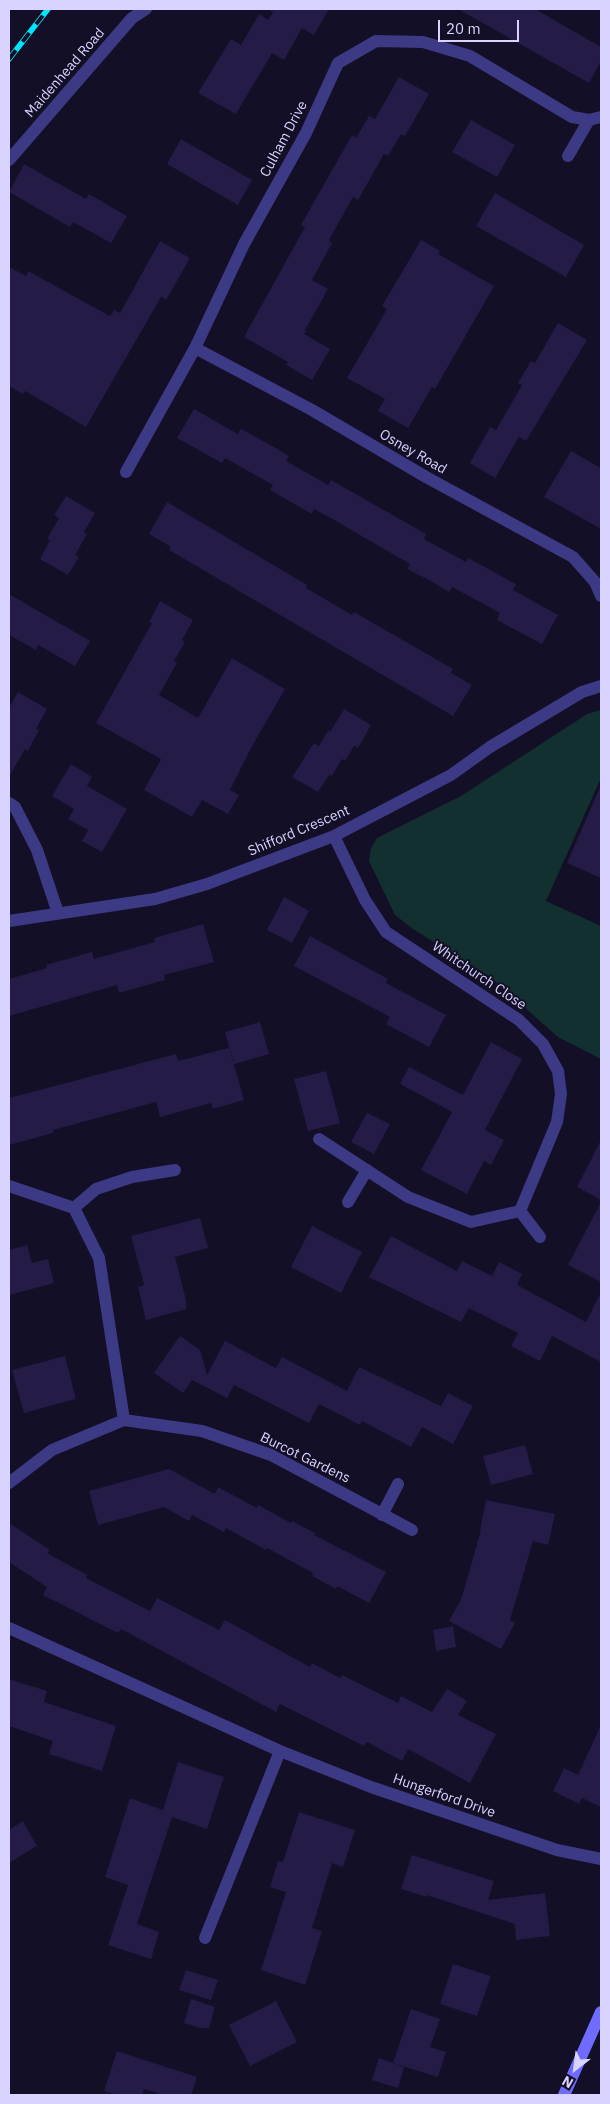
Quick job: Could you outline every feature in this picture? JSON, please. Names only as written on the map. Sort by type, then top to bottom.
[{"type":"main road","points":[[564,2095],[601,2012]]},
{"type":"street","name":"Maidenhead Road","points":[[9,160],[132,18],[146,9]]},
{"type":"street","name":"Culham Drive","points":[[126,472],[196,348],[244,244],[306,133],[338,63],[376,41],[423,42],[470,56],[572,117],[595,119]]},
{"type":"street","name":"Culham Drive","points":[[568,156],[595,119]]},
{"type":"street","name":"Osney Road","points":[[196,348],[312,410],[426,477],[573,557],[595,582],[601,596]]},
{"type":"street","name":"Shifford Crescent","points":[[9,921],[155,899],[207,884],[334,836],[451,775],[490,747],[582,692],[601,686]]},
{"type":"street","points":[[9,803],[15,807],[36,850],[58,913]]},
{"type":"street","name":"Whitchurch Close","points":[[334,836],[365,900],[386,932],[519,1020],[543,1044],[558,1070],[561,1094],[557,1122],[520,1212]]},
{"type":"street","points":[[319,1139],[408,1197],[471,1222],[520,1212],[540,1237]]},
{"type":"street","points":[[74,1208],[96,1189],[132,1177],[175,1170]]},
{"type":"street","points":[[348,1202],[367,1170]]},
{"type":"street","points":[[9,1186],[74,1208],[99,1258],[124,1420],[52,1450],[9,1483]]},
{"type":"street","name":"Burcot Gardens","points":[[124,1420],[202,1431],[271,1455],[412,1530]]},
{"type":"street","points":[[382,1515],[398,1484]]},
{"type":"street","name":"Hungerford Drive","points":[[9,1628],[280,1751],[371,1787],[547,1847],[601,1859]]},
{"type":"street","points":[[205,1938],[280,1751]]},
{"type":"green space","points":[[601,710],[601,778],[546,901],[601,926],[601,1059],[558,1037],[490,977],[413,929],[395,915],[369,861],[371,848],[377,838],[461,796],[587,714]]},
{"type":"building","points":[[267,9],[329,9],[314,35],[302,28],[284,60],[272,53],[236,114],[198,93],[231,39],[241,45],[259,14],[268,20],[273,12]]},
{"type":"building","points":[[458,9],[535,9],[601,47],[601,61],[589,83]]},
{"type":"building","points":[[399,77],[429,94],[405,136],[401,134],[388,156],[384,154],[358,200],[353,197],[329,240],[332,243],[312,280],[328,289],[304,334],[330,349],[312,380],[286,365],[288,362],[244,337],[305,227],[301,225],[352,135],[356,138],[369,116],[375,119]]},
{"type":"building","points":[[471,120],[515,145],[497,177],[452,152]]},
{"type":"building","points":[[181,139],[252,180],[238,205],[167,164]]},
{"type":"building","points":[[24,164],[86,199],[89,194],[127,216],[111,243],[73,222],[70,227],[9,192]]},
{"type":"building","points":[[495,193],[584,245],[566,277],[476,226]]},
{"type":"building","points":[[421,240],[440,251],[438,254],[494,286],[435,389],[432,387],[408,428],[378,411],[385,399],[347,378],[387,309],[382,306]]},
{"type":"building","points":[[160,241],[190,258],[166,300],[161,297],[86,427],[25,391],[23,394],[9,386],[9,267],[26,276],[28,271],[110,316],[114,310],[120,313]]},
{"type":"building","points":[[558,323],[587,340],[526,441],[519,437],[495,478],[470,463],[490,427],[496,430],[522,385],[518,383],[531,361],[535,363]]},
{"type":"building","points":[[194,409],[238,434],[241,429],[267,443],[289,456],[286,461],[328,485],[331,480],[426,534],[424,539],[466,562],[468,558],[516,584],[513,590],[558,615],[542,644],[497,620],[500,613],[452,587],[449,592],[407,569],[410,564],[336,521],[314,509],[312,514],[270,490],[273,485],[225,458],[222,463],[177,438]]},
{"type":"building","points":[[571,451],[601,468],[601,529],[544,497]]},
{"type":"building","points":[[66,496],[95,513],[84,532],[87,534],[75,555],[79,557],[68,575],[40,559],[50,540],[47,539],[59,518],[54,515]]},
{"type":"building","points":[[167,502],[307,585],[306,588],[352,615],[354,612],[453,669],[451,673],[472,685],[453,716],[169,550],[171,547],[149,534]]},
{"type":"building","points":[[9,594],[90,641],[75,666],[38,645],[36,650],[9,635]]},
{"type":"building","points":[[160,601],[193,620],[182,640],[185,642],[174,661],[177,663],[159,695],[198,718],[232,658],[285,689],[251,748],[230,790],[239,795],[228,814],[202,800],[192,817],[144,790],[161,759],[96,723],[152,623],[149,622]]},
{"type":"building","points":[[18,692],[47,709],[36,729],[39,730],[28,751],[25,749],[9,777],[9,708]]},
{"type":"building","points":[[344,709],[371,725],[358,748],[354,746],[345,761],[342,759],[332,776],[329,775],[318,792],[292,777],[314,743],[319,746]]},
{"type":"building","points":[[71,764],[92,777],[87,786],[127,809],[102,852],[82,841],[88,830],[68,819],[74,809],[52,796]]},
{"type":"building","points":[[601,785],[601,878],[567,863]]},
{"type":"building","points":[[284,897],[309,911],[292,943],[267,930]]},
{"type":"building","points":[[203,924],[214,962],[164,975],[165,980],[119,993],[117,985],[9,1016],[9,979],[47,968],[46,965],[92,952],[94,959],[155,942],[154,938]]},
{"type":"building","points":[[310,936],[388,979],[386,983],[446,1015],[429,1047],[386,1024],[390,1017],[294,966]]},
{"type":"building","points":[[260,1022],[269,1054],[234,1064],[225,1032]]},
{"type":"building","points":[[491,1042],[522,1059],[485,1130],[504,1140],[491,1165],[484,1161],[467,1194],[421,1170],[452,1112],[400,1084],[409,1067],[463,1095]]},
{"type":"building","points":[[229,1048],[244,1100],[213,1109],[211,1103],[160,1117],[156,1102],[53,1130],[53,1133],[9,1145],[9,1098],[176,1054],[178,1061]]},
{"type":"building","points":[[326,1071],[340,1123],[308,1131],[294,1079]]},
{"type":"building","points":[[367,1113],[390,1124],[374,1154],[351,1142]]},
{"type":"building","points":[[601,1140],[601,1200],[577,1187]]},
{"type":"building","points":[[601,1202],[601,1282],[568,1265]]},
{"type":"building","points":[[200,1218],[208,1248],[175,1257],[186,1300],[186,1309],[146,1320],[138,1287],[144,1285],[131,1236]]},
{"type":"building","points":[[312,1226],[362,1252],[341,1293],[291,1267]]},
{"type":"building","points":[[391,1236],[457,1271],[462,1261],[492,1276],[499,1262],[522,1274],[517,1285],[586,1322],[601,1292],[601,1362],[552,1336],[540,1361],[511,1346],[518,1333],[469,1308],[461,1322],[369,1277]]},
{"type":"building","points":[[27,1245],[32,1263],[48,1259],[54,1283],[9,1295],[9,1250]]},
{"type":"building","points":[[180,1336],[200,1350],[207,1375],[225,1341],[276,1368],[282,1357],[347,1391],[359,1367],[441,1406],[448,1393],[473,1406],[453,1444],[422,1427],[411,1447],[362,1421],[360,1425],[319,1404],[309,1423],[234,1385],[227,1398],[192,1380],[183,1393],[154,1373]]},
{"type":"building","points":[[65,1356],[76,1399],[24,1413],[12,1370]]},
{"type":"building","points":[[525,1445],[533,1474],[491,1485],[483,1456]]},
{"type":"building","points":[[169,1469],[215,1494],[218,1487],[257,1508],[258,1505],[291,1523],[292,1521],[315,1533],[314,1535],[386,1572],[369,1603],[337,1586],[336,1589],[312,1576],[313,1573],[267,1548],[266,1550],[226,1528],[224,1532],[192,1515],[189,1521],[164,1507],[98,1525],[89,1491]]},
{"type":"building","points":[[486,1500],[555,1514],[548,1545],[533,1541],[510,1620],[515,1623],[501,1649],[449,1621],[461,1600],[481,1530]]},
{"type":"building","points":[[9,1523],[50,1550],[47,1553],[87,1575],[86,1578],[150,1611],[157,1598],[219,1630],[225,1620],[310,1667],[312,1663],[340,1678],[342,1675],[398,1703],[401,1696],[432,1712],[447,1689],[467,1701],[458,1715],[496,1734],[470,1783],[408,1749],[402,1761],[367,1742],[364,1746],[280,1704],[276,1712],[121,1629],[118,1633],[43,1595],[47,1587],[9,1562]]},
{"type":"building","points":[[453,1626],[456,1647],[436,1651],[433,1630]]},
{"type":"building","points":[[9,1679],[47,1691],[44,1702],[116,1726],[102,1771],[49,1754],[53,1741],[9,1726]]},
{"type":"building","points":[[601,1725],[601,1807],[582,1798],[579,1804],[553,1791],[564,1768],[578,1775]]},
{"type":"building","points":[[178,1762],[224,1777],[207,1829],[172,1817],[137,1924],[159,1932],[151,1959],[108,1945],[128,1885],[105,1877],[130,1798],[163,1810]]},
{"type":"building","points":[[299,1812],[355,1830],[343,1867],[332,1863],[312,1928],[322,1931],[305,1985],[261,1970],[286,1892],[270,1887],[278,1861],[283,1862]]},
{"type":"building","points":[[23,1821],[37,1846],[9,1863],[9,1830]]},
{"type":"building","points":[[412,1855],[494,1881],[488,1900],[545,1893],[550,1936],[516,1940],[515,1924],[427,1895],[427,1897],[401,1889]]},
{"type":"building","points":[[453,1964],[491,1976],[477,2016],[440,2004]]},
{"type":"building","points":[[186,1970],[218,1980],[211,2000],[179,1990]]},
{"type":"building","points":[[191,1999],[215,2007],[209,2028],[200,2028],[184,2023]]},
{"type":"building","points":[[276,2001],[297,2042],[250,2066],[229,2025]]},
{"type":"building","points":[[411,2009],[440,2019],[430,2047],[446,2052],[438,2077],[393,2063]]},
{"type":"building","points":[[117,2051],[197,2077],[191,2095],[164,2095],[144,2089],[142,2095],[117,2095],[104,2091]]},
{"type":"building","points":[[379,2058],[404,2067],[398,2088],[372,2080]]},
{"type":"railway","points":[[9,59],[48,9]]}]
